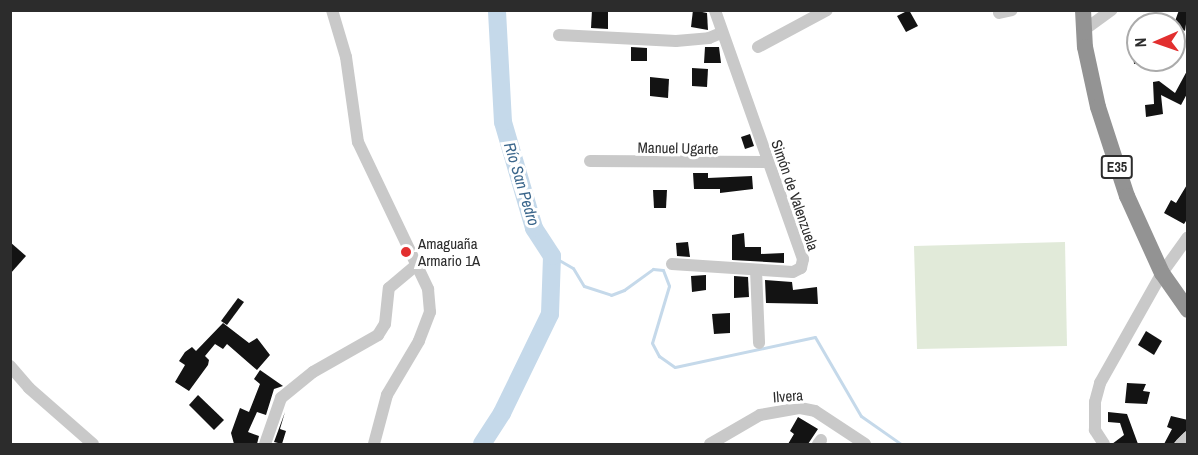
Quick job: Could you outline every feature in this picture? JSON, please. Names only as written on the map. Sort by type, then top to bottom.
[{"type":"highway","name":"E35","points":[[1083,10],[1084,30],[1098,107],[1127,196],[1162,273],[1188,310]]},
{"type":"street","points":[[332,10],[346,57],[358,141],[415,266],[428,289],[430,312],[419,341],[387,395],[374,444]]},
{"type":"street","name":"Simón de Valenzuela","points":[[672,264],[794,272],[801,268],[803,259],[721,33],[715,10]]},
{"type":"street","points":[[758,47],[827,10]]},
{"type":"street","points":[[999,13],[1012,10]]},
{"type":"street","points":[[1084,30],[1112,10]]},
{"type":"street","points":[[559,35],[683,40],[721,33]]},
{"type":"street","name":"Manuel Ugarte","points":[[590,161],[767,162]]},
{"type":"street","points":[[1104,444],[1095,430],[1095,402],[1100,383],[1162,273],[1188,237]]},
{"type":"street","points":[[264,444],[281,398],[313,372],[378,335],[385,324],[388,288],[415,266]]},
{"type":"street","points":[[756,270],[759,343]]},
{"type":"street","points":[[10,366],[28,388],[93,444]]},
{"type":"street","name":"Ilvera","points":[[710,444],[760,415],[800,408],[815,411],[865,444]]},
{"type":"street","points":[[1181,444],[1188,437]]},
{"type":"green space","points":[[1065,242],[1067,346],[917,349],[914,246]]},
{"type":"building","points":[[592,10],[608,10],[608,29],[591,28]]},
{"type":"building","points":[[693,10],[707,13],[708,30],[691,27]]},
{"type":"building","points":[[909,10],[918,26],[906,32],[897,16]]},
{"type":"building","points":[[1179,10],[1188,10],[1186,24],[1186,12],[1178,12]]},
{"type":"building","points":[[631,47],[647,48],[647,61],[631,61]]},
{"type":"building","points":[[705,47],[719,47],[721,63],[704,63]]},
{"type":"building","points":[[692,68],[708,69],[707,87],[692,86]]},
{"type":"building","points":[[1188,69],[1188,92],[1181,105],[1161,95],[1163,114],[1146,117],[1145,105],[1154,104],[1153,82],[1159,81],[1175,93]]},
{"type":"building","points":[[650,77],[669,79],[668,98],[650,96]]},
{"type":"building","points":[[750,134],[754,146],[745,149],[741,137]]},
{"type":"building","points":[[693,173],[708,173],[708,178],[752,176],[753,189],[720,193],[720,189],[694,189]]},
{"type":"building","points":[[1188,183],[1188,218],[1184,224],[1164,213],[1171,200],[1176,203]]},
{"type":"building","points":[[653,190],[667,190],[666,208],[654,208]]},
{"type":"building","points":[[744,233],[745,247],[761,247],[761,254],[784,253],[784,263],[732,260],[732,235]]},
{"type":"building","points":[[10,242],[26,256],[10,274]]},
{"type":"building","points":[[688,242],[690,257],[677,256],[676,243]]},
{"type":"building","points":[[706,275],[706,290],[692,292],[691,276]]},
{"type":"building","points":[[734,276],[748,277],[749,297],[734,298]]},
{"type":"building","points":[[765,280],[792,282],[793,290],[817,287],[818,304],[766,303]]},
{"type":"building","points":[[238,298],[244,302],[227,325],[221,321]]},
{"type":"building","points":[[730,313],[730,333],[714,334],[712,314]]},
{"type":"building","points":[[223,323],[249,343],[257,338],[270,355],[257,370],[227,344],[223,349],[215,344],[205,356],[209,360],[208,365],[189,391],[175,382],[185,365],[179,361],[185,352],[192,347],[196,351]]},
{"type":"building","points":[[1146,331],[1162,341],[1154,355],[1138,345]]},
{"type":"building","points":[[260,370],[283,386],[274,389],[266,415],[257,412],[248,432],[259,436],[257,444],[234,444],[231,433],[240,408],[249,412],[260,384],[254,379]]},
{"type":"building","points":[[1127,383],[1146,384],[1143,391],[1150,392],[1147,404],[1125,403]]},
{"type":"building","points":[[198,395],[224,420],[214,430],[189,405]]},
{"type":"building","points":[[285,412],[280,429],[286,431],[282,444],[274,442]]},
{"type":"building","points":[[1108,412],[1127,414],[1138,444],[1112,444],[1124,435],[1120,423],[1108,422]]},
{"type":"building","points":[[1171,416],[1188,420],[1188,429],[1173,444],[1164,444],[1172,429],[1167,427]]},
{"type":"building","points":[[798,417],[818,429],[808,444],[788,444],[794,434],[790,431]]},
{"type":"waterway","name":"Río San Pedro","points":[[482,444],[502,413],[550,314],[552,256],[534,228],[503,122],[497,10]]},
{"type":"waterway","points":[[552,256],[573,268],[584,286],[611,295],[624,290],[653,269],[663,270],[669,286],[652,343],[659,356],[675,367],[815,337],[861,416],[901,444]]},
{"type":"place","name":"Amaguaña Armario 1A","points":[[406,252]]}]
